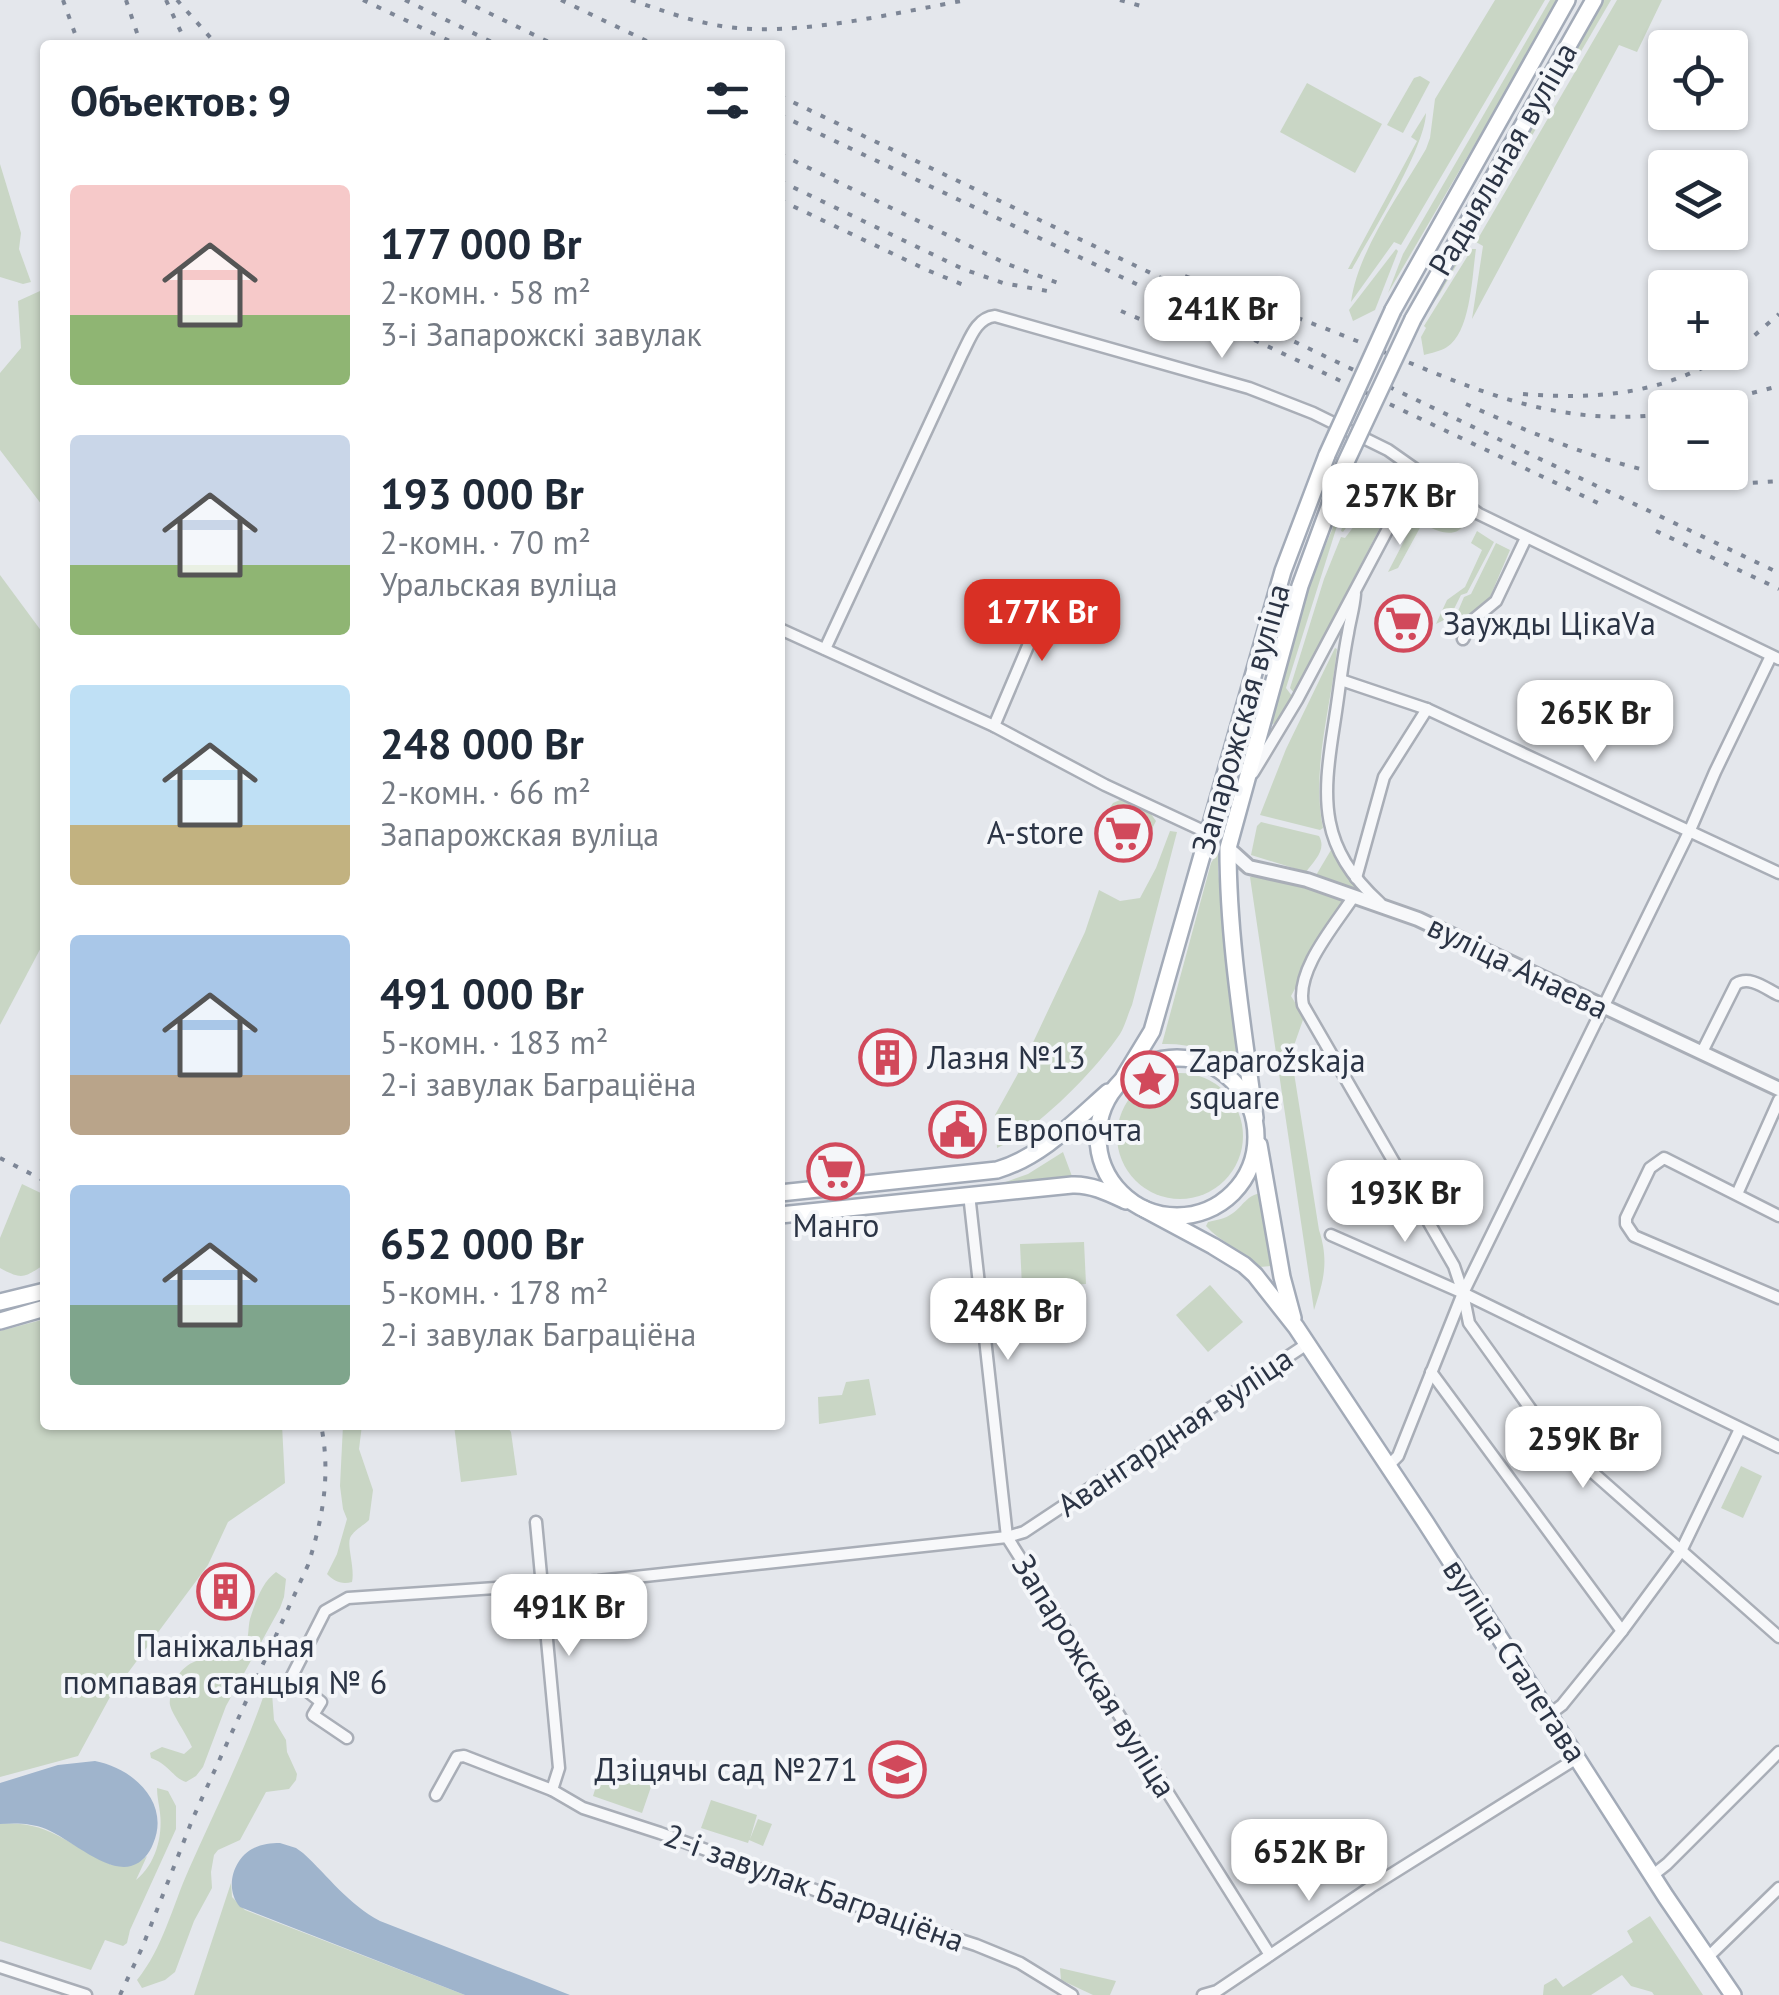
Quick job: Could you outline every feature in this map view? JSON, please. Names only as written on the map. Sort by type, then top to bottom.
[{"type":"main road","name":"Радыяльная вуліца","points":[[1393,310],[1568,0]]},
{"type":"main road","name":"Радыяльная вуліца","points":[[1413,319],[1594,0]]},
{"type":"main road","name":"Запарожская вуліца","points":[[1121,1080],[1152,1032],[1283,572],[1327,455],[1393,310]]},
{"type":"main road","name":"Запарожская вуліца","points":[[1255,1118],[1236,976],[1228,848],[1300,586],[1346,464],[1413,319]]},
{"type":"main road","points":[[785,1192],[1009,1166],[1048,1143],[1138,1068],[1185,1058],[1201,1062],[1216,1068],[1250,1102],[1282,1277],[1296,1327]]},
{"type":"main road","points":[[1121,1080],[1102,1113],[1099,1147],[1110,1180],[1139,1207],[1163,1215],[1183,1216],[1221,1203],[1247,1174],[1257,1135]]},
{"type":"main road","points":[[785,1214],[1081,1185],[1139,1207],[1244,1265],[1296,1327]]},
{"type":"main road","points":[[0,1302],[40,1292]]},
{"type":"main road","points":[[0,1321],[40,1309]]},
{"type":"main road","name":"вуліца Сталетава","points":[[1296,1327],[1733,1995]]},
{"type":"street","points":[[825,649],[962,354],[979,323],[994,316],[1274,398],[1313,413],[1388,450],[1479,514],[1775,658],[1715,772],[1463,1293],[1398,1456],[1388,1466]]},
{"type":"street","points":[[1242,790],[1296,700],[1418,472]]},
{"type":"street","points":[[1463,639],[1473,620],[1496,601],[1526,538]]},
{"type":"street","points":[[994,726],[1049,587]]},
{"type":"street","points":[[1355,588],[1326,800],[1334,839],[1356,878],[1384,906]]},
{"type":"street","points":[[785,630],[994,726],[1208,834]]},
{"type":"street","points":[[1341,680],[1427,709],[1779,873]]},
{"type":"street","points":[[1356,878],[1384,777],[1427,709]]},
{"type":"street","name":"вуліца Анаева","points":[[1228,848],[1249,866],[1292,876],[1418,919],[1779,1089]]},
{"type":"street","points":[[1228,888],[1249,866]]},
{"type":"street","points":[[1354,896],[1318,950],[1304,979],[1301,998],[1454,1266],[1469,1323],[1546,1432],[1779,1636]]},
{"type":"street","points":[[1702,1052],[1736,984],[1749,980],[1779,995]]},
{"type":"street","points":[[1738,1194],[1779,1100]]},
{"type":"street","points":[[1779,1216],[1664,1158],[1650,1168],[1626,1218],[1634,1236],[1779,1298]]},
{"type":"street","name":"Запарожская вуліца","points":[[969,1194],[1007,1537],[1270,1955]]},
{"type":"street","points":[[1330,1234],[1463,1293],[1779,1448]]},
{"type":"street","name":"Авангардная вуліца","points":[[347,1738],[313,1715],[321,1702],[290,1678],[325,1611],[348,1598],[542,1585],[1007,1537],[1024,1532],[1307,1344]]},
{"type":"street","points":[[1430,1372],[1622,1631]]},
{"type":"street","points":[[1550,1714],[1562,1705],[1622,1631],[1681,1551],[1740,1429]]},
{"type":"street","points":[[536,1522],[559,1768],[552,1790]]},
{"type":"street","points":[[1652,1875],[1779,1752]]},
{"type":"street","name":"2-і завулак Баграціёна","points":[[436,1795],[457,1756],[464,1756],[552,1790],[583,1808],[976,1945],[1020,1963],[1072,1995]]},
{"type":"street","points":[[1204,1995],[1217,1991],[1371,1887],[1577,1758]]},
{"type":"street","points":[[1707,1958],[1778,1891]]},
{"type":"street","points":[[0,1967],[86,1995]]},
{"type":"green space","points":[[1495,0],[1545,0],[1401,245],[1394,242],[1351,302],[1371,243],[1426,149],[1435,99]]},
{"type":"green space","points":[[1550,0],[1559,0],[1388,293],[1403,254]]},
{"type":"green space","points":[[1604,0],[1611,0],[1439,295],[1419,322],[1486,202]]},
{"type":"green space","points":[[1617,0],[1662,0],[1637,52],[1619,45],[1472,319],[1483,246],[1476,242]]},
{"type":"green space","points":[[1420,76],[1430,82],[1403,133],[1387,125],[1414,78]]},
{"type":"green space","points":[[1307,83],[1382,124],[1355,173],[1280,132]]},
{"type":"green space","points":[[1426,113],[1417,147],[1407,168],[1352,269],[1348,269],[1417,141],[1411,137]]},
{"type":"green space","points":[[0,164],[21,233],[19,249],[31,282],[23,284],[0,277]]},
{"type":"green space","points":[[1396,249],[1375,310],[1353,321],[1349,310]]},
{"type":"green space","points":[[1472,249],[1476,249],[1471,287],[1461,329],[1447,347],[1424,355],[1424,326]]},
{"type":"green space","points":[[40,291],[40,502],[0,450],[0,373],[21,348],[18,301]]},
{"type":"green space","points":[[1360,467],[1373,471],[1379,468],[1382,478],[1343,532],[1341,531]]},
{"type":"green space","points":[[1388,481],[1401,487],[1294,693],[1290,688],[1341,537],[1345,538]]},
{"type":"green space","points":[[1348,491],[1286,688],[1292,696],[1277,722],[1267,727],[1310,583]]},
{"type":"green space","points":[[1440,508],[1465,523],[1451,533],[1422,524],[1398,568],[1388,572],[1418,514]]},
{"type":"green space","points":[[1477,531],[1494,542],[1467,593],[1461,595],[1450,617],[1436,624],[1447,600],[1465,587],[1482,550],[1471,543]]},
{"type":"green space","points":[[1496,543],[1510,550],[1487,604],[1471,617],[1463,614],[1457,626],[1453,623],[1464,597],[1471,594]]},
{"type":"green space","points":[[0,575],[40,629],[40,949],[0,1025]]},
{"type":"green space","points":[[1335,648],[1319,783],[1323,828],[1260,815],[1286,749]]},
{"type":"green space","points":[[1120,800],[1151,814],[1156,821],[1150,833],[1112,817],[1109,809]]},
{"type":"green space","points":[[1261,822],[1319,836],[1321,851],[1306,872],[1251,855]]},
{"type":"green space","points":[[1170,831],[1177,832],[1122,1031],[1064,1098],[1030,1128],[997,1148],[995,1115],[1085,932],[1099,890],[1120,901],[1140,898]]},
{"type":"green space","points":[[1331,850],[1357,891],[1315,877]]},
{"type":"green space","points":[[1218,852],[1243,1065],[1238,1066],[1202,1049],[1162,1044],[1211,863]]},
{"type":"green space","points":[[1257,875],[1344,899],[1291,996],[1304,1017],[1291,1054],[1324,1251],[1323,1280],[1314,1310],[1250,877]]},
{"type":"green space","points":[[1180,1073],[1204,1078],[1225,1091],[1238,1112],[1243,1136],[1238,1160],[1225,1181],[1204,1194],[1180,1199],[1156,1194],[1135,1181],[1122,1160],[1117,1136],[1122,1112],[1135,1091],[1156,1078]]},
{"type":"green space","points":[[1063,1152],[1073,1179],[1004,1186],[1003,1183],[1028,1174]]},
{"type":"green space","points":[[22,1184],[40,1193],[40,1267],[18,1276],[0,1268],[0,1238]]},
{"type":"green space","points":[[1261,1193],[1273,1260],[1271,1266],[1260,1267],[1206,1226]]},
{"type":"green space","points":[[1084,1242],[1086,1284],[1022,1287],[1020,1244]]},
{"type":"green space","points":[[1210,1285],[1243,1322],[1208,1352],[1176,1315]]},
{"type":"green space","points":[[40,1320],[40,1430],[282,1430],[285,1483],[228,1522],[208,1565],[110,1697],[78,1756],[0,1777],[0,1331]]},
{"type":"green space","points":[[869,1379],[876,1415],[819,1424],[818,1397],[842,1395],[846,1382]]},
{"type":"green space","points":[[343,1430],[361,1430],[359,1449],[373,1490],[369,1520],[350,1538],[352,1582],[344,1583],[327,1574],[347,1519],[340,1486]]},
{"type":"green space","points":[[455,1430],[510,1430],[517,1475],[461,1482]]},
{"type":"green space","points":[[1741,1466],[1762,1476],[1743,1518],[1721,1508]]},
{"type":"green space","points":[[276,1572],[286,1579],[280,1608],[226,1706],[203,1767],[186,1782],[151,1758],[150,1753],[162,1747],[184,1754],[192,1747],[171,1709],[172,1690],[179,1675],[198,1660],[240,1650],[246,1643],[260,1593]]},
{"type":"green space","points":[[265,1692],[272,1693],[274,1720],[286,1740],[296,1780],[289,1789],[266,1792],[240,1840],[214,1855],[212,1888],[194,1921],[175,1972],[142,1988],[137,1980],[160,1941]]},
{"type":"green space","points":[[602,1767],[652,1784],[642,1813],[593,1796]]},
{"type":"green space","points":[[157,1788],[168,1791],[176,1806],[176,1829],[127,1943],[123,1946],[105,1940],[91,1970],[0,1941],[0,1824],[47,1830],[112,1865],[131,1865],[147,1856],[136,1880],[153,1859],[159,1841]]},
{"type":"green space","points":[[711,1800],[757,1815],[750,1839],[758,1819],[772,1824],[763,1846],[701,1828]]},
{"type":"green space","points":[[231,1883],[232,1897],[245,1910],[465,1995],[194,1995]]},
{"type":"green space","points":[[1650,1916],[1703,1995],[1654,1995],[1631,1986],[1622,1975],[1591,1995],[1543,1995],[1544,1985],[1556,1978],[1563,1987],[1633,1942],[1627,1931]]},
{"type":"green space","points":[[1060,1968],[1116,1981],[1110,1995],[1093,1995],[1061,1980]]},
{"type":"water","points":[[95,1761],[123,1771],[153,1802],[157,1829],[153,1844],[139,1863],[111,1865],[46,1829],[0,1824],[0,1783],[58,1765]]},
{"type":"water","points":[[280,1843],[303,1853],[348,1898],[380,1921],[570,1995],[465,1995],[240,1907],[232,1892],[236,1866],[257,1847]]},
{"type":"railway","points":[[63,0],[77,40]]},
{"type":"railway","points":[[126,0],[139,40]]},
{"type":"railway","points":[[166,0],[185,40]]},
{"type":"railway","points":[[177,0],[213,40]]},
{"type":"railway","points":[[363,0],[447,40]]},
{"type":"railway","points":[[405,0],[488,40]]},
{"type":"railway","points":[[462,0],[545,40]]},
{"type":"railway","points":[[561,0],[645,40]]},
{"type":"railway","points":[[631,0],[698,21],[750,29],[844,22],[967,0]]},
{"type":"railway","points":[[1120,0],[1141,6]]},
{"type":"railway","points":[[785,98],[1779,573]]},
{"type":"railway","points":[[785,117],[1598,503]]},
{"type":"railway","points":[[785,156],[1007,264],[1058,283]]},
{"type":"railway","points":[[785,183],[963,269],[1003,283],[1053,292]]},
{"type":"railway","points":[[785,202],[966,286]]},
{"type":"railway","points":[[1185,276],[1506,399],[1583,415],[1648,415]]},
{"type":"railway","points":[[1121,311],[1170,332]]},
{"type":"railway","points":[[1748,341],[1779,314]]},
{"type":"railway","points":[[1523,394],[1578,396],[1631,391],[1697,370]]},
{"type":"railway","points":[[1748,394],[1779,386]]},
{"type":"railway","points":[[1466,404],[1560,443],[1657,473],[1725,483],[1779,481]]},
{"type":"railway","points":[[1656,531],[1779,589]]},
{"type":"railway","points":[[0,1158],[40,1178]]},
{"type":"railway","points":[[120,1995],[193,1818],[308,1565],[324,1496],[322,1430]]},
{"type":"place","name":"Заужды ЦікаVа","points":[[1404,624]]},
{"type":"place","name":"А-store","points":[[1123,833]]},
{"type":"place","name":"Лазня №13","points":[[888,1058]]},
{"type":"place","name":"Zaparožskaja square","points":[[1150,1079]]},
{"type":"place","name":"Европочта","points":[[957,1130]]},
{"type":"place","name":"Манго","points":[[836,1172]]},
{"type":"place","name":"Паніжальная помпавая станцыя № 6","points":[[225,1592]]},
{"type":"place","name":"Дзіцячы сад №271","points":[[897,1770]]}]
